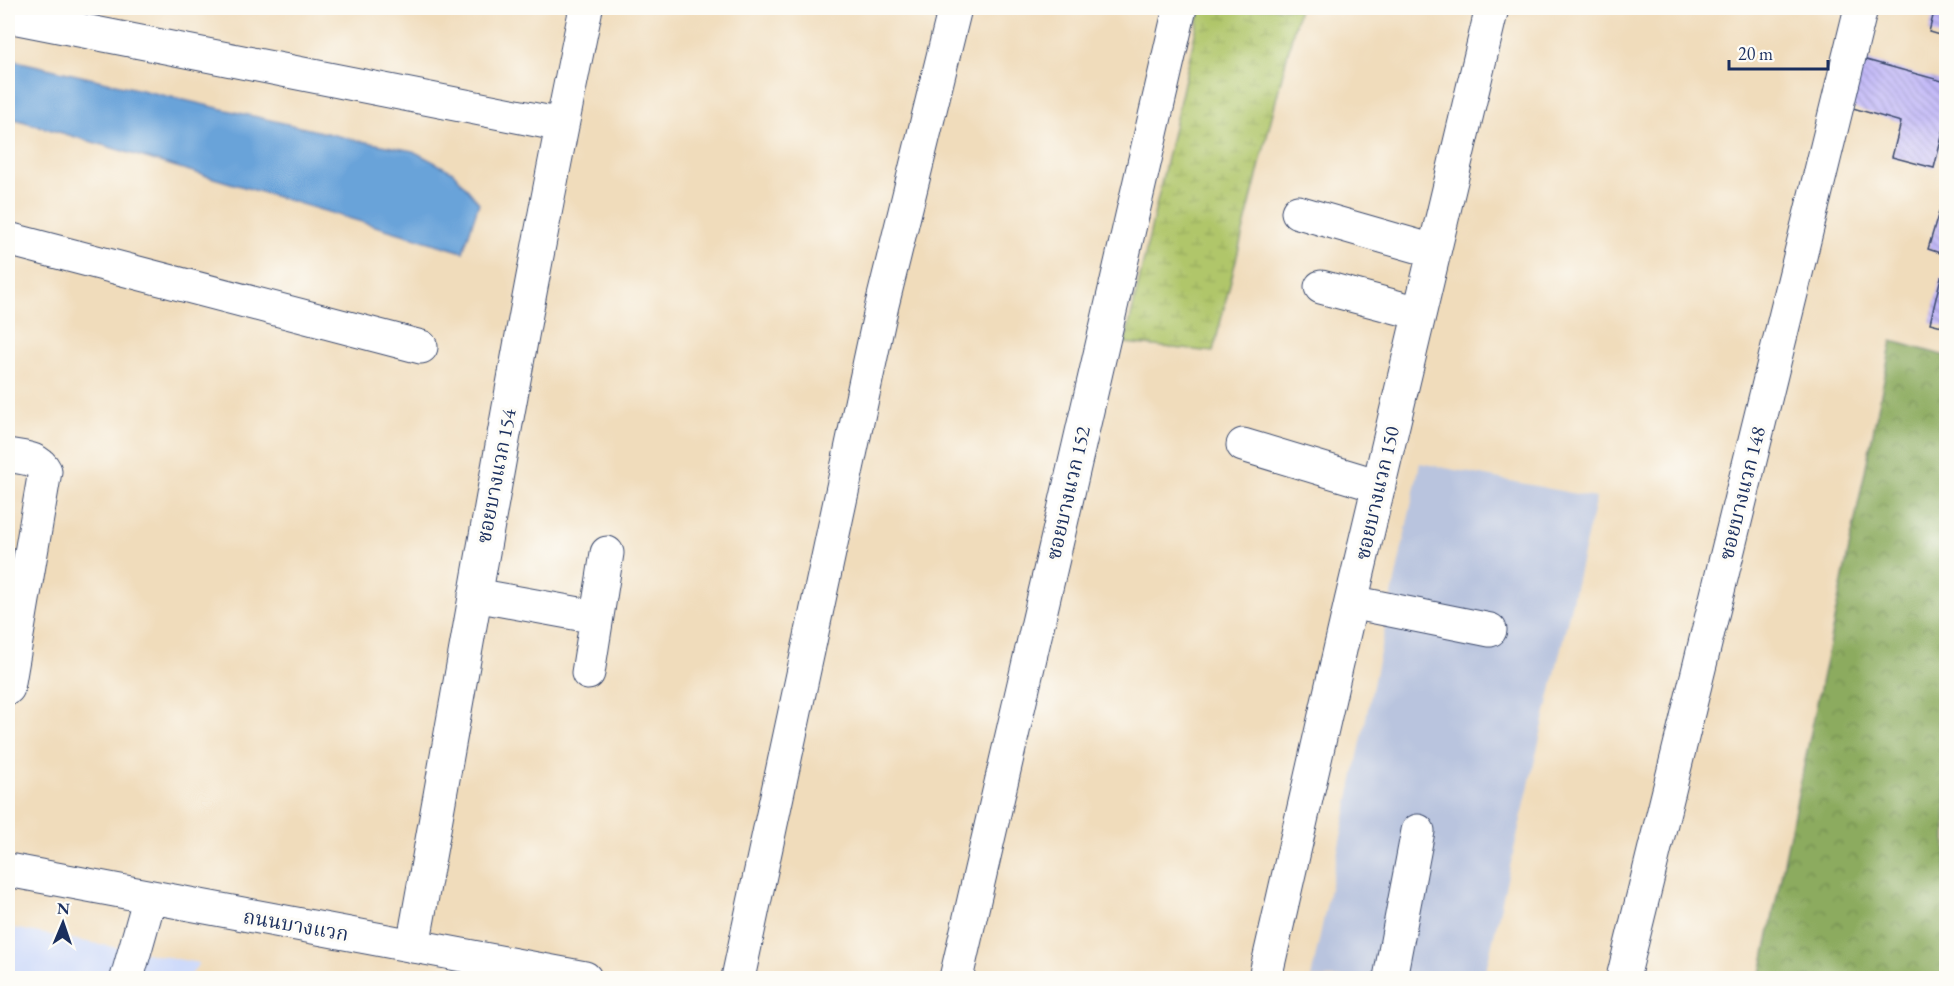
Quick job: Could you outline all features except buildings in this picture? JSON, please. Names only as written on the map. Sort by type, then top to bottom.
[{"type":"street","name":"ซอยบางแวก 154","points":[[413,946],[475,595],[562,125],[586,8]]},
{"type":"street","points":[[738,978],[882,305],[955,8]]},
{"type":"street","name":"ซอยบางแวก 152","points":[[956,978],[1180,8]]},
{"type":"street","name":"ซอยบางแวก 150","points":[[1265,978],[1351,602],[1492,8]]},
{"type":"street","name":"ซอยบางแวก 148","points":[[1623,978],[1862,8]]},
{"type":"street","points":[[8,16],[562,125]]},
{"type":"street","points":[[1298,212],[1434,251]]},
{"type":"street","points":[[8,239],[421,347]]},
{"type":"street","points":[[1321,287],[1419,313]]},
{"type":"street","points":[[1243,445],[1379,486]]},
{"type":"street","points":[[8,455],[35,460],[42,465],[45,471],[8,688]]},
{"type":"street","points":[[588,673],[607,553]]},
{"type":"street","points":[[475,595],[596,617]]},
{"type":"street","points":[[1351,602],[1490,630]]},
{"type":"street","points":[[1390,978],[1418,831]]},
{"type":"street","name":"ถนนบางแวก","points":[[8,870],[580,978]]},
{"type":"street","points":[[127,978],[150,897]]},
{"type":"shaded area","points":[[1420,463],[1596,498],[1484,978],[1311,978]]},
{"type":"shaded area","points":[[8,927],[199,963],[189,978],[8,978]]},
{"type":"green space","points":[[1201,8],[1299,8],[1213,352],[1125,343]]},
{"type":"green space","points":[[1892,341],[1946,356],[1946,978],[1760,978]]},
{"type":"water","points":[[8,59],[356,140],[413,151],[453,172],[479,203],[463,252],[8,117]]}]
